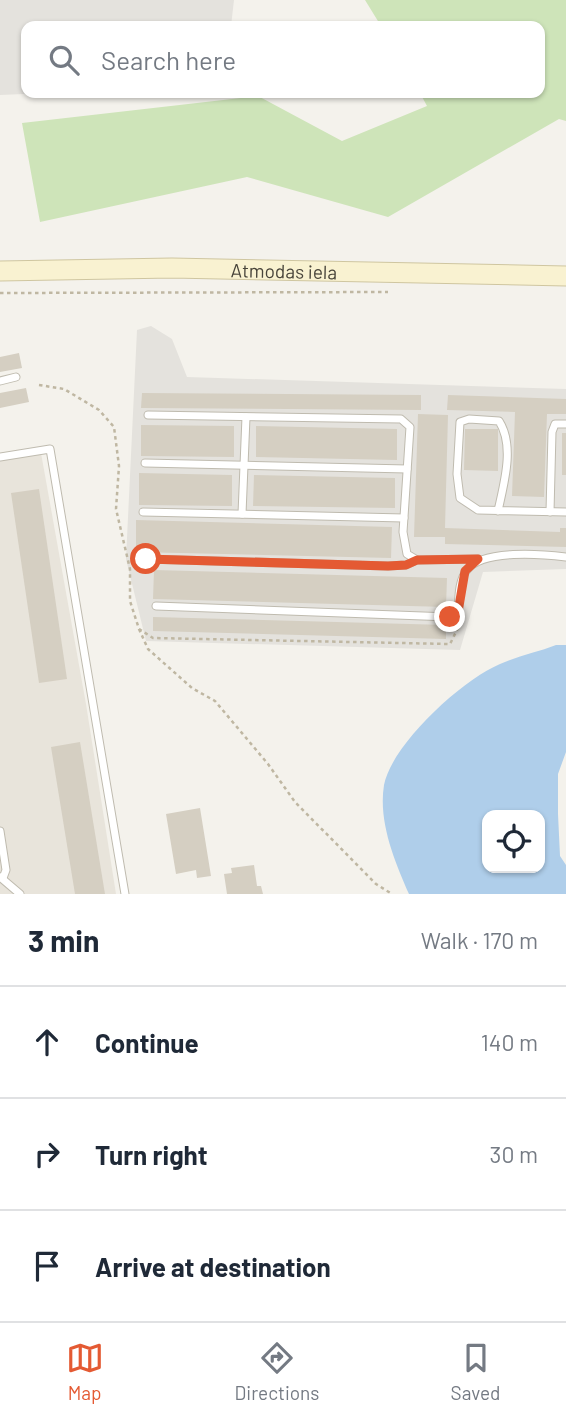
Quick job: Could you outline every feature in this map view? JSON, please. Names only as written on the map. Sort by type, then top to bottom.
[{"type":"main road","name":"Atmodas iela","points":[[0,271],[172,268],[566,276]]},
{"type":"lane","points":[[0,381],[16,377]]},
{"type":"lane","points":[[148,415],[401,419],[410,428],[404,517],[407,554],[417,560]]},
{"type":"lane","points":[[242,514],[246,417]]},
{"type":"lane","points":[[498,511],[506,463],[505,430],[499,421],[470,419],[460,422],[457,474],[460,498],[478,510],[498,511],[566,512]]},
{"type":"lane","points":[[550,512],[552,432],[555,424],[566,424]]},
{"type":"lane","points":[[0,457],[50,449],[125,894]]},
{"type":"lane","points":[[145,463],[407,469]]},
{"type":"lane","points":[[143,512],[404,517]]},
{"type":"lane","points":[[146,559],[388,566],[406,565],[417,560],[478,559],[510,555],[566,557]]},
{"type":"lane","points":[[156,607],[450,617],[458,612],[465,571],[478,559]]},
{"type":"lane","points":[[0,831],[6,870],[2,878],[20,894]]},
{"type":"path","points":[[0,293],[389,292]]},
{"type":"path","points":[[139,629],[148,649],[192,688],[215,701],[268,764],[295,802],[376,884],[392,894]]},
{"type":"shaded area","points":[[0,0],[234,0],[232,21],[21,21],[21,94],[0,95]]},
{"type":"shaded area","points":[[151,326],[172,339],[187,377],[566,389],[566,569],[483,572],[460,650],[146,641],[126,559],[137,330]]},
{"type":"shaded area","points":[[41,453],[86,704],[116,894],[0,894],[0,459]]},
{"type":"green space","points":[[365,0],[566,0],[566,121],[559,119],[388,217],[247,177],[40,222],[22,123],[241,98],[262,98],[342,141],[427,106],[423,98],[545,98],[545,21],[378,21]]},
{"type":"water","points":[[556,645],[566,645],[566,752],[558,774],[558,814],[560,856],[566,865],[566,894],[409,894],[393,855],[383,813],[384,785],[390,769],[414,733],[449,699],[484,672]]},
{"type":"building","points":[[19,353],[22,368],[0,372],[0,357]]},
{"type":"building","points":[[26,388],[29,402],[0,408],[0,393]]},
{"type":"building","points":[[142,393],[421,395],[421,410],[141,408]]},
{"type":"building","points":[[448,395],[566,399],[566,414],[547,414],[544,497],[512,496],[515,412],[447,410]]},
{"type":"building","points":[[418,414],[448,415],[445,528],[560,532],[560,528],[566,528],[566,547],[445,544],[445,537],[414,537]]},
{"type":"building","points":[[141,425],[234,426],[234,457],[141,456]]},
{"type":"building","points":[[256,426],[397,429],[397,460],[256,457]]},
{"type":"building","points":[[465,429],[498,429],[498,471],[464,470]]},
{"type":"building","points":[[562,433],[566,433],[566,475],[562,475]]},
{"type":"building","points":[[139,473],[232,475],[232,506],[139,505]]},
{"type":"building","points":[[254,475],[395,478],[395,508],[253,506]]},
{"type":"building","points":[[39,489],[67,679],[39,683],[11,493]]},
{"type":"building","points":[[136,520],[392,527],[391,558],[136,552]]},
{"type":"building","points":[[154,570],[447,578],[446,607],[153,599]]},
{"type":"building","points":[[153,617],[446,625],[446,639],[153,631]]},
{"type":"building","points":[[80,742],[105,894],[75,894],[51,747]]},
{"type":"building","points":[[200,808],[211,876],[197,878],[196,870],[176,874],[166,814]]},
{"type":"building","points":[[254,865],[257,886],[261,886],[263,894],[227,894],[224,874],[232,873],[231,868]]},
{"type":"route","points":[[146,559],[388,566],[406,565],[417,560],[478,559],[465,571],[459,592],[458,612],[450,617]]}]
